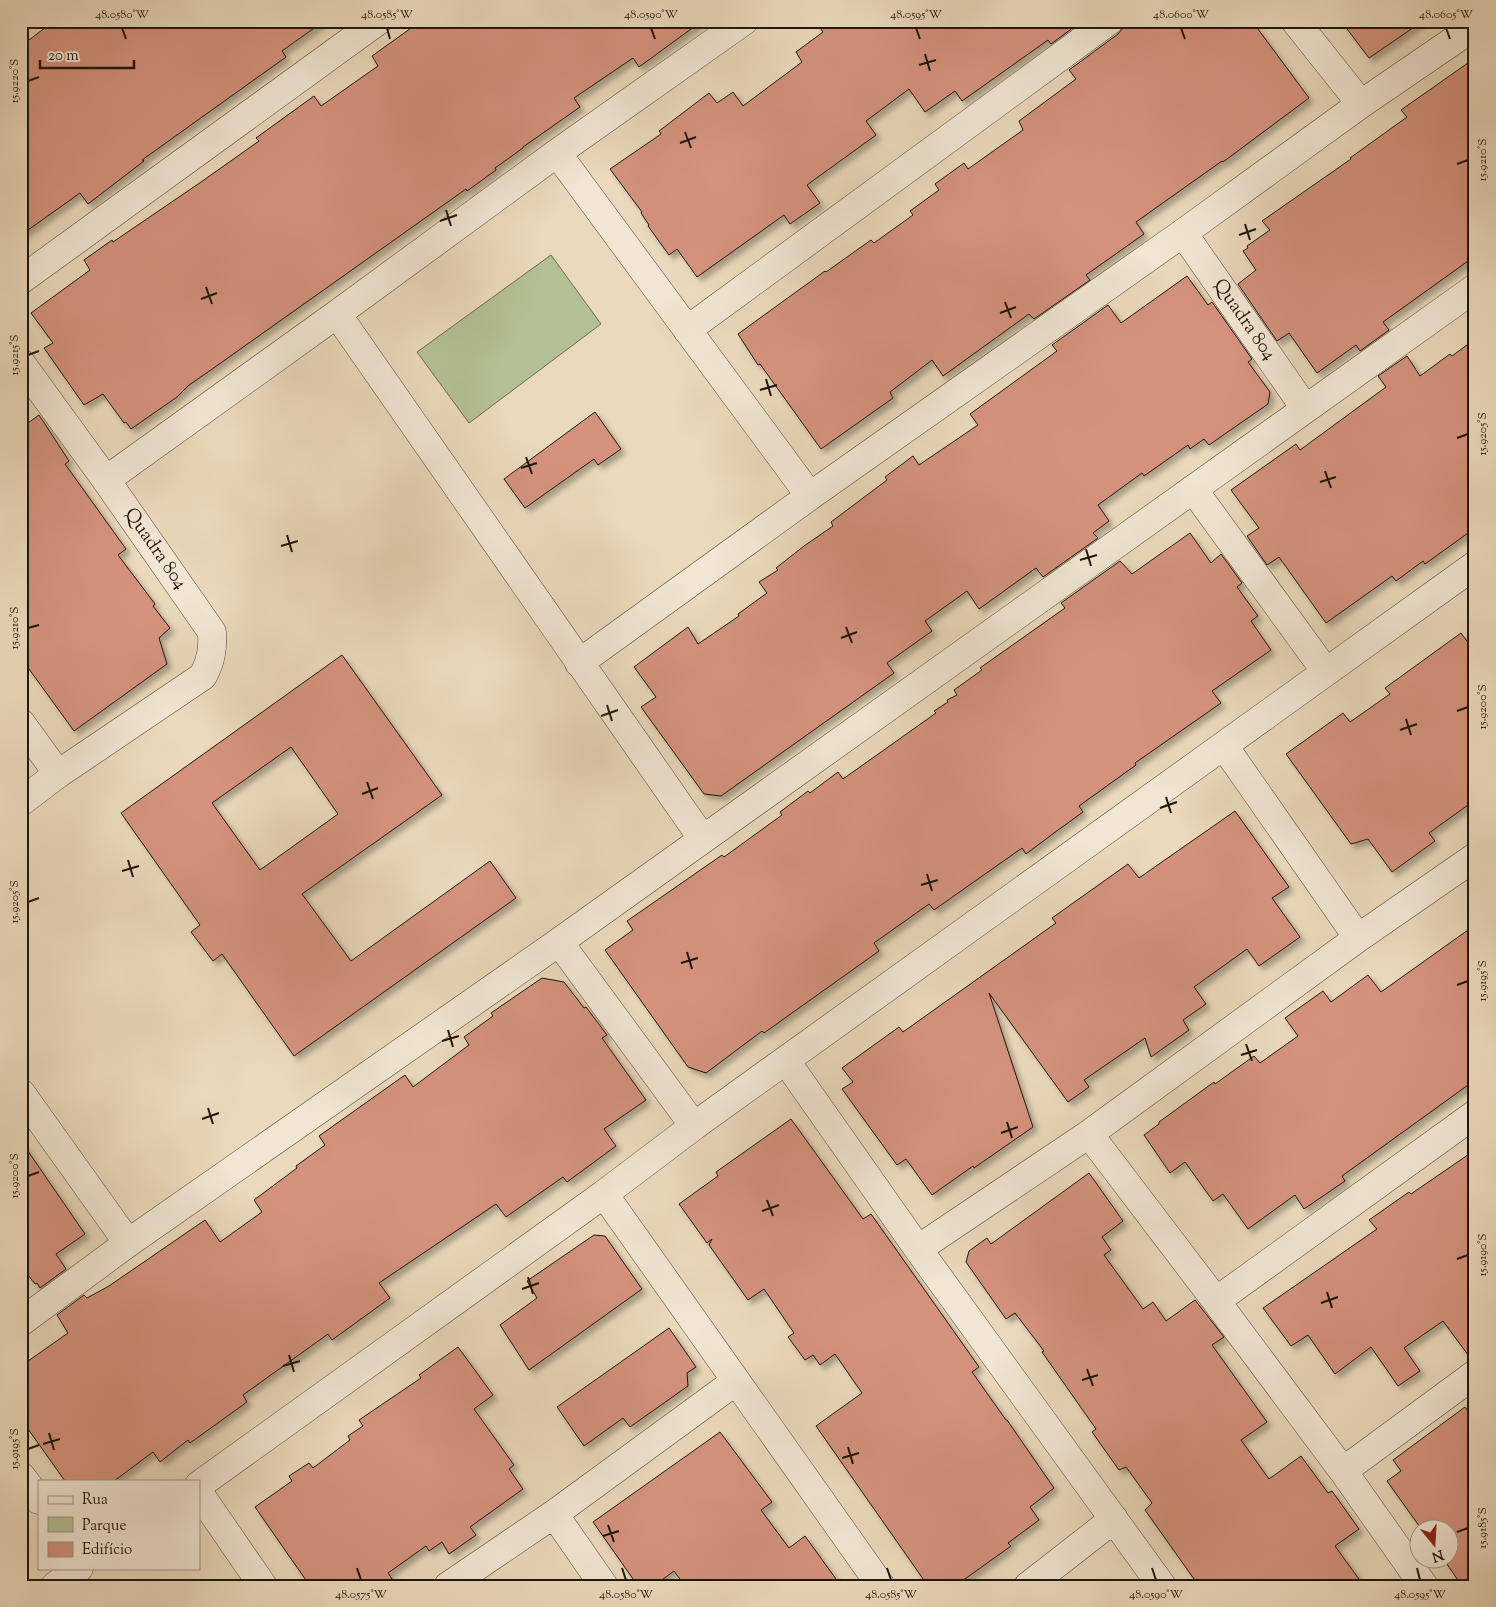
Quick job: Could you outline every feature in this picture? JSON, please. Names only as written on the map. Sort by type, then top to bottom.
[{"type":"street","points":[[21,280],[378,21]]},
{"type":"street","points":[[687,330],[1109,21]]},
{"type":"street","points":[[1295,21],[1361,104]]},
{"type":"street","points":[[106,480],[734,24]]},
{"type":"street","points":[[579,663],[810,496],[1183,233],[1361,104],[1475,26]]},
{"type":"street","points":[[557,153],[810,496]]},
{"type":"street","name":"Quadra 804","points":[[1183,233],[1305,408]]},
{"type":"street","points":[[21,1322],[128,1243],[559,942],[702,838],[1475,288]]},
{"type":"street","points":[[337,314],[702,838]]},
{"type":"street","name":"Quadra 804","points":[[21,363],[106,480],[212,632],[213,649],[210,664],[203,676],[58,774],[21,802]]},
{"type":"street","points":[[1193,489],[1326,672]]},
{"type":"street","points":[[200,1484],[604,1194],[694,1126],[1475,565]]},
{"type":"street","points":[[21,723],[58,774]]},
{"type":"street","points":[[1224,746],[1358,938]]},
{"type":"street","points":[[918,1249],[1089,1134],[1358,938],[1475,857]]},
{"type":"street","points":[[559,942],[694,1126]]},
{"type":"street","points":[[786,1061],[918,1249],[1162,1586]]},
{"type":"street","points":[[21,1092],[128,1243]]},
{"type":"street","points":[[1216,1301],[1475,1114]]},
{"type":"street","points":[[1089,1134],[1343,1470],[1424,1586]]},
{"type":"street","points":[[604,1194],[881,1586]]},
{"type":"street","points":[[1343,1470],[1475,1374]]},
{"type":"street","points":[[448,1586],[554,1514],[736,1381]]},
{"type":"street","points":[[21,1476],[38,1499]]},
{"type":"street","points":[[200,1494],[263,1586]]},
{"type":"street","points":[[554,1514],[604,1586]]},
{"type":"street","points":[[1028,1586],[1114,1519]]},
{"type":"street","points":[[55,1586],[76,1570]]},
{"type":"green space","points":[[551,255],[601,324],[469,423],[417,352]]},
{"type":"building","points":[[54,21],[324,21],[282,51],[286,57],[142,160],[144,161],[88,204],[80,193],[21,235],[21,46]]},
{"type":"building","points":[[421,21],[702,21],[639,67],[633,58],[574,98],[580,107],[495,168],[496,170],[467,191],[466,189],[189,385],[177,397],[131,429],[126,422],[124,423],[103,394],[84,405],[44,348],[53,343],[31,313],[90,270],[84,260],[259,141],[256,138],[314,96],[321,106],[378,66],[372,56]]},
{"type":"building","points":[[815,21],[1082,21],[1051,44],[1048,40],[962,101],[955,91],[925,112],[909,89],[866,121],[876,135],[807,185],[820,203],[790,224],[784,215],[697,277],[677,249],[669,255],[648,226],[642,212],[610,169],[661,134],[659,131],[709,93],[717,103],[733,92],[743,106],[802,62],[796,52],[823,32]]},
{"type":"building","points":[[1124,21],[1252,21],[1309,98],[1223,162],[1136,222],[1144,234],[1086,275],[1090,280],[1034,319],[1029,314],[943,376],[932,360],[890,392],[893,398],[821,449],[760,364],[758,365],[738,334],[825,271],[871,240],[874,243],[913,215],[910,211],[939,190],[935,184],[964,163],[968,169],[1023,130],[1019,121],[1076,79],[1069,70],[1118,34],[1123,28]]},
{"type":"building","points":[[1341,21],[1423,21],[1369,58]]},
{"type":"building","points":[[1475,58],[1475,256],[1383,322],[1389,330],[1360,351],[1356,345],[1317,373],[1289,333],[1277,341],[1238,284],[1256,270],[1243,251],[1270,230],[1262,221],[1407,117],[1401,110]]},
{"type":"building","points":[[1187,276],[1208,305],[1212,302],[1252,359],[1248,362],[1270,392],[1268,404],[1209,445],[1204,439],[1190,449],[1188,445],[1144,476],[1142,473],[1098,505],[1109,521],[1093,533],[1098,538],[1043,577],[1036,568],[979,609],[967,591],[925,621],[932,631],[887,663],[894,673],[721,796],[704,794],[641,707],[656,697],[634,667],[688,627],[698,644],[739,616],[738,614],[767,593],[759,582],[778,570],[776,568],[833,526],[831,522],[887,480],[885,477],[913,456],[919,465],[978,425],[970,414],[1057,351],[1052,345],[1108,305],[1121,323]]},
{"type":"building","points":[[1475,339],[1475,528],[1425,564],[1423,561],[1396,581],[1392,576],[1326,623],[1279,557],[1267,565],[1247,536],[1259,528],[1231,490],[1296,444],[1300,450],[1386,387],[1378,376],[1407,356],[1420,376],[1450,354],[1452,356]]},
{"type":"building","points":[[595,412],[621,449],[598,465],[594,459],[525,508],[504,479]]},
{"type":"building","points":[[39,415],[69,461],[65,464],[126,549],[118,555],[155,604],[153,606],[170,628],[159,638],[167,664],[74,731],[21,658],[21,428]]},
{"type":"building","points":[[1190,533],[1211,563],[1221,554],[1242,583],[1237,587],[1258,616],[1251,621],[1271,650],[1212,691],[1221,703],[1135,763],[1136,765],[1079,806],[1083,812],[1026,854],[1022,848],[934,910],[929,904],[874,943],[879,951],[764,1033],[762,1031],[706,1073],[688,1067],[605,950],[633,930],[627,921],[722,855],[724,857],[782,815],[780,812],[808,791],[810,793],[838,772],[843,779],[936,713],[934,711],[948,702],[947,700],[957,695],[954,690],[982,670],[980,668],[1065,608],[1061,603],[1120,561],[1132,574]]},
{"type":"building","points":[[1461,633],[1475,652],[1475,800],[1429,833],[1435,841],[1392,872],[1368,839],[1351,844],[1286,754],[1343,713],[1350,722],[1390,694],[1385,688]]},
{"type":"building","points":[[342,655],[442,795],[302,894],[351,961],[490,861],[516,898],[294,1056],[222,954],[213,961],[191,932],[200,925],[121,813]],"holes":[[[291,747],[338,814],[260,870],[212,803]]]},
{"type":"building","points":[[1235,811],[1289,887],[1272,898],[1300,937],[1259,966],[1247,949],[1194,987],[1206,1004],[1183,1020],[1189,1030],[1151,1057],[1145,1038],[1084,1080],[1089,1087],[1068,1102],[989,993],[1033,1127],[932,1195],[906,1159],[897,1165],[842,1089],[853,1082],[842,1068],[899,1027],[903,1032],[1056,923],[1052,918],[1128,864],[1139,878]]},
{"type":"building","points":[[1475,925],[1475,1080],[1342,1176],[1345,1181],[1304,1209],[1295,1195],[1248,1229],[1223,1194],[1213,1201],[1185,1162],[1170,1173],[1144,1135],[1214,1082],[1215,1084],[1254,1056],[1260,1063],[1298,1036],[1285,1018],[1323,991],[1331,1002],[1368,975],[1381,992]]},
{"type":"building","points":[[542,978],[564,982],[607,1035],[602,1038],[646,1100],[604,1129],[616,1146],[567,1182],[563,1177],[506,1217],[496,1204],[379,1283],[390,1298],[332,1340],[328,1334],[243,1395],[247,1402],[190,1443],[188,1440],[160,1462],[153,1452],[115,1480],[64,1480],[21,1419],[21,1366],[68,1333],[57,1315],[84,1295],[87,1298],[109,1286],[205,1220],[220,1242],[262,1212],[254,1200],[325,1145],[319,1136],[405,1075],[413,1087],[469,1045],[464,1037],[493,1016],[491,1013]]},
{"type":"building","points":[[791,1119],[863,1219],[871,1214],[979,1367],[972,1372],[1054,1488],[1030,1507],[1039,1520],[1008,1543],[1011,1546],[955,1586],[928,1586],[816,1426],[862,1393],[835,1354],[820,1365],[813,1355],[805,1360],[788,1337],[794,1333],[764,1289],[748,1300],[709,1245],[712,1239],[707,1243],[679,1204],[718,1176],[716,1172]]},
{"type":"building","points":[[21,1141],[85,1234],[56,1254],[66,1269],[40,1288],[21,1266]]},
{"type":"building","points":[[1475,1150],[1475,1359],[1471,1359],[1443,1321],[1404,1348],[1420,1371],[1398,1386],[1371,1347],[1335,1374],[1308,1335],[1291,1346],[1263,1308],[1377,1229],[1369,1220]]},
{"type":"building","points":[[1089,1173],[1123,1221],[1102,1237],[1111,1250],[1104,1255],[1143,1309],[1153,1302],[1166,1321],[1195,1300],[1224,1337],[1212,1345],[1267,1422],[1241,1440],[1269,1479],[1301,1456],[1328,1493],[1332,1491],[1359,1529],[1335,1546],[1364,1586],[1199,1586],[1145,1510],[1152,1503],[1126,1467],[1119,1470],[1092,1432],[1096,1429],[1042,1352],[1044,1351],[1015,1313],[1006,1319],[966,1262],[969,1251],[987,1238],[991,1244]]},
{"type":"building","points":[[594,1235],[605,1236],[642,1289],[529,1370],[500,1325],[537,1298],[527,1281]]},
{"type":"building","points":[[669,1328],[696,1367],[687,1373],[688,1386],[630,1427],[623,1418],[584,1446],[557,1407]]},
{"type":"building","points":[[458,1347],[493,1395],[474,1409],[514,1465],[509,1469],[523,1489],[470,1527],[476,1535],[449,1554],[442,1542],[429,1551],[426,1546],[388,1573],[397,1586],[310,1586],[255,1507],[292,1481],[289,1476],[309,1463],[313,1468],[350,1440],[348,1436],[363,1426],[359,1420],[421,1378],[419,1375]]},
{"type":"building","points":[[1465,1407],[1475,1421],[1475,1586],[1462,1586],[1451,1570],[1458,1570],[1458,1520],[1415,1520],[1387,1481],[1401,1471],[1393,1460]]},
{"type":"building","points":[[720,1432],[772,1502],[761,1510],[789,1548],[805,1536],[841,1586],[685,1586],[674,1571],[654,1586],[638,1586],[593,1522]]}]
